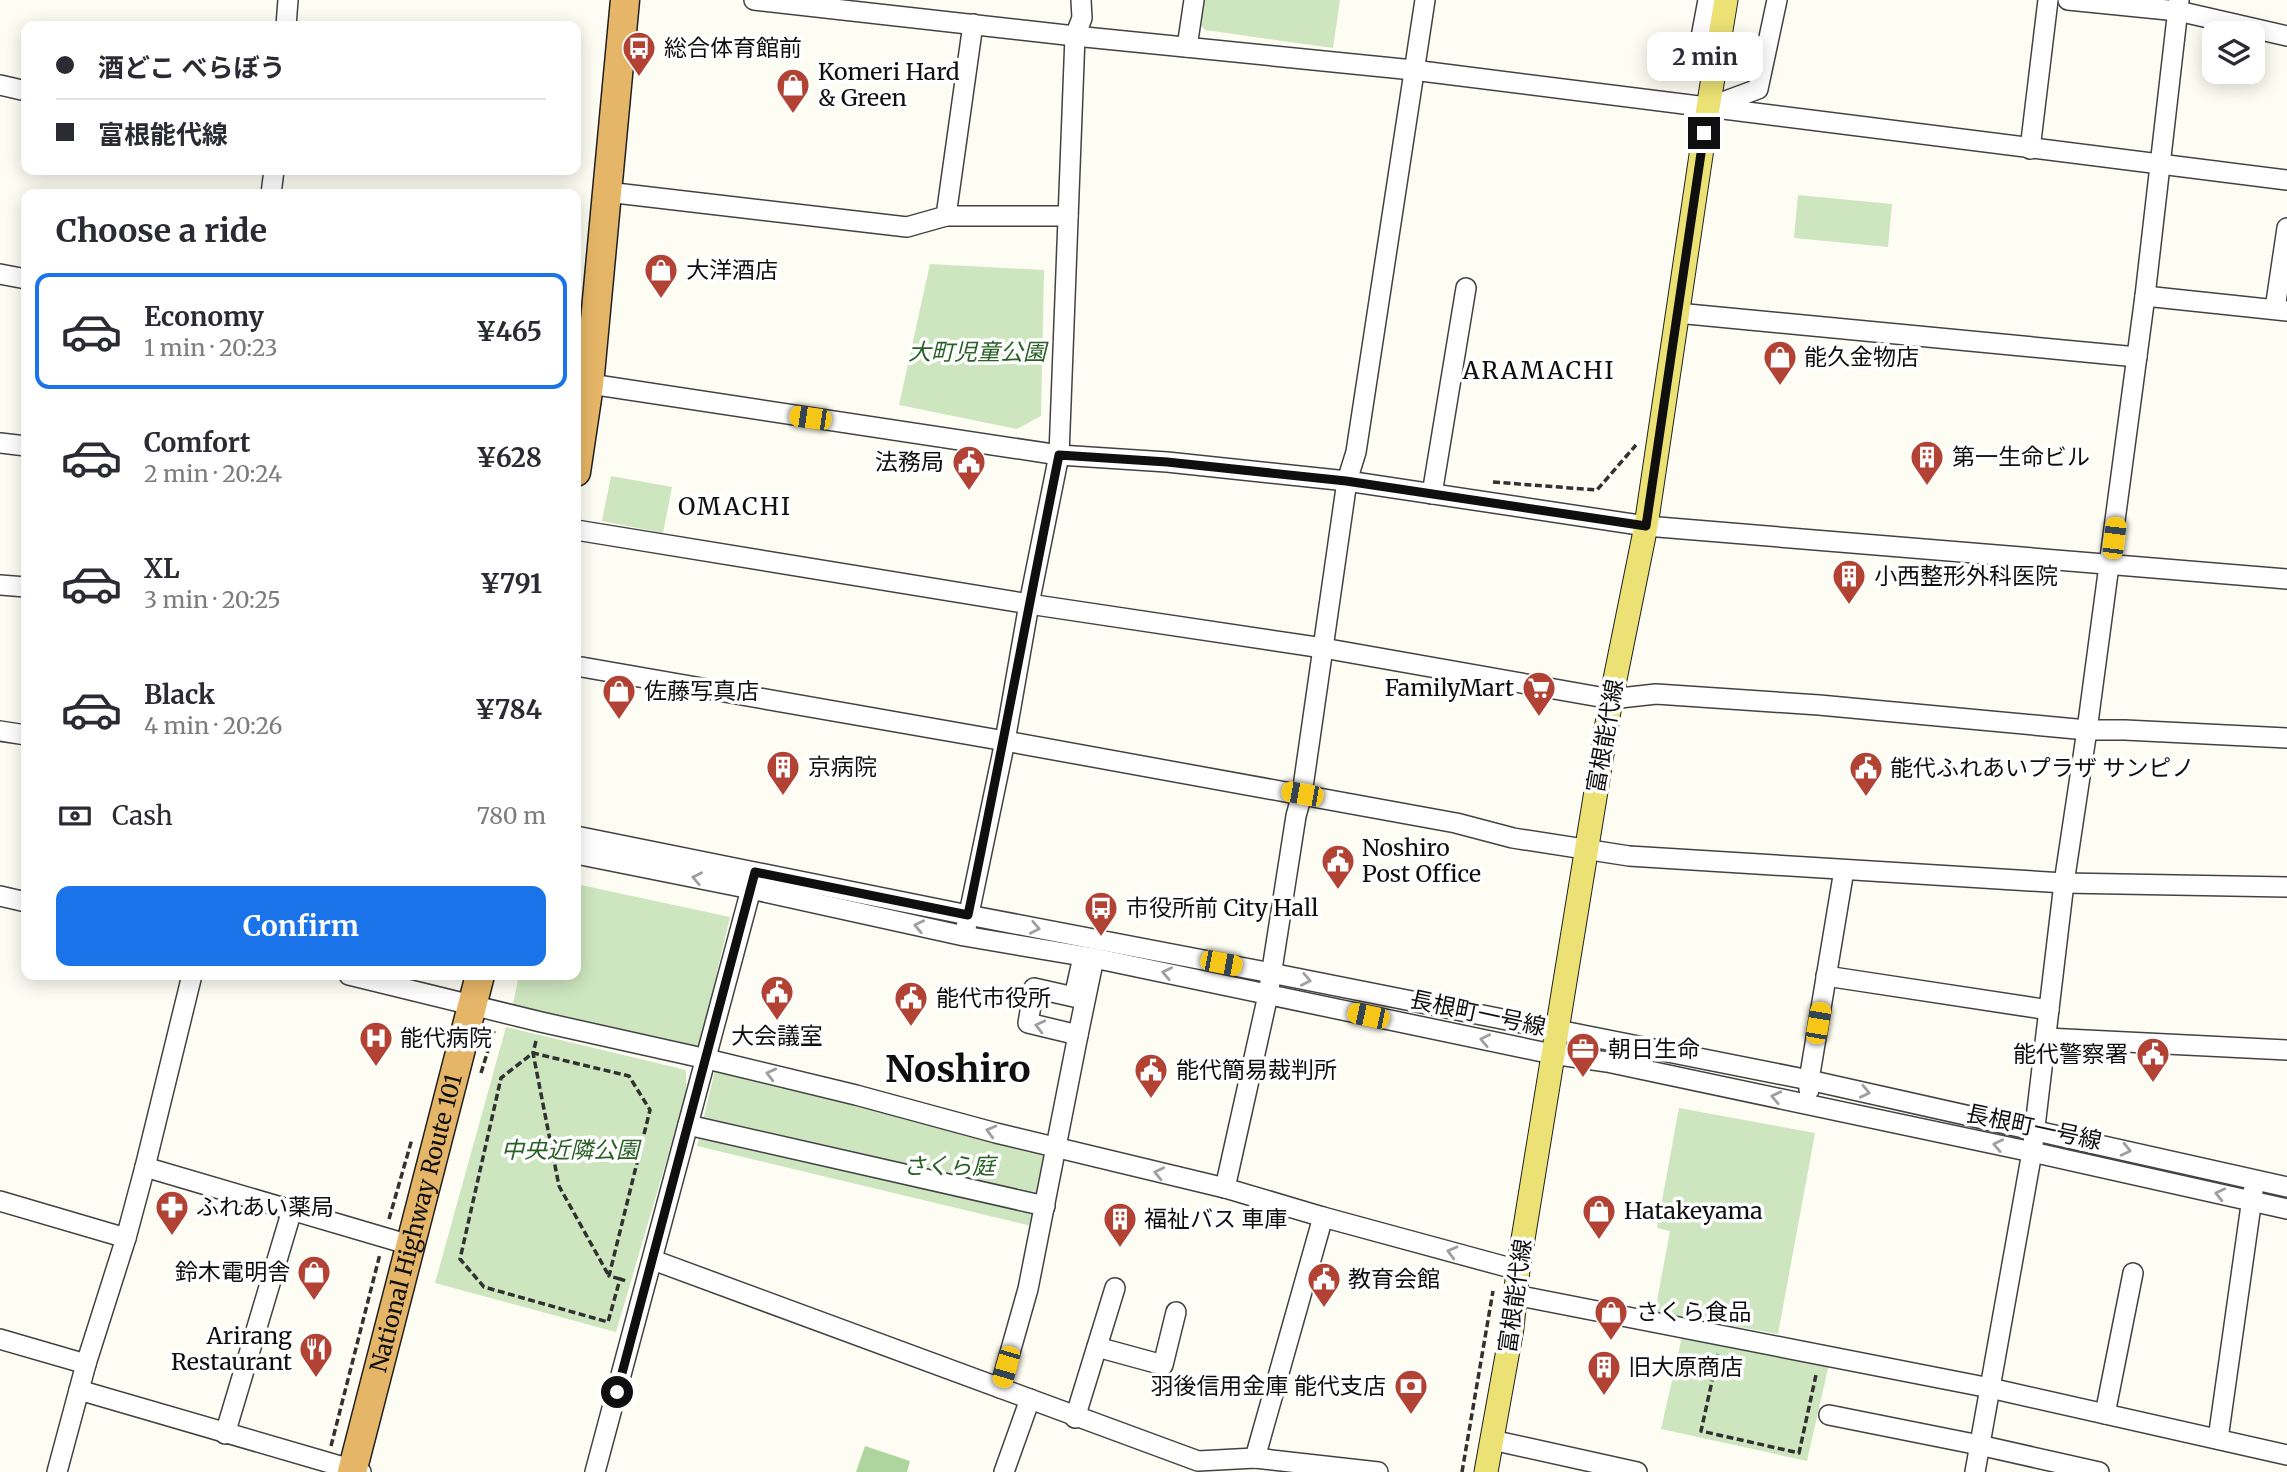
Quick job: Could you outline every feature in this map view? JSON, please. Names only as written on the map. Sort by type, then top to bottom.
[{"type":"highway","points":[[582,383],[607,192],[625,0]]},
{"type":"highway","name":"National Highway Route 101","points":[[355,1471],[479,980]]},
{"type":"main road","name":"富根能代線","points":[[1486,1472],[1516,1295],[1508,1267],[1557,1031],[1611,699],[1646,526],[1676,313],[1726,0]]},
{"type":"street","points":[[286,21],[288,0]]},
{"type":"street","points":[[754,0],[1075,36],[1413,69],[2287,180]]},
{"type":"street","points":[[964,936],[1059,455],[1075,36],[1082,18],[1081,0]]},
{"type":"street","points":[[1181,46],[1182,0]]},
{"type":"street","points":[[1181,46],[1194,0]]},
{"type":"street","points":[[1225,1188],[1268,995],[1302,794],[1346,481],[1356,452],[1425,0]]},
{"type":"street","points":[[1696,64],[1708,0]]},
{"type":"street","points":[[1708,108],[1758,89],[1777,0]]},
{"type":"street","points":[[2030,149],[2048,0]]},
{"type":"street","points":[[2068,0],[2179,5],[2287,36]]},
{"type":"street","points":[[1975,1472],[2032,1152],[2064,883],[2145,296],[2179,5]]},
{"type":"street","points":[[946,216],[973,24]]},
{"type":"street","points":[[0,86],[21,90]]},
{"type":"street","points":[[607,192],[907,227],[946,216],[1068,216]]},
{"type":"street","points":[[2145,296],[2281,310],[2287,228]]},
{"type":"street","points":[[0,274],[21,278]]},
{"type":"street","points":[[1433,494],[1466,288]]},
{"type":"street","points":[[1676,313],[2137,357]]},
{"type":"street","points":[[582,383],[1059,455],[1167,462],[1346,481],[1646,526],[2287,579]]},
{"type":"street","points":[[0,443],[21,445]]},
{"type":"street","points":[[581,531],[1323,649],[1611,699],[1670,694],[2087,730],[2287,738]]},
{"type":"street","points":[[0,585],[21,587]]},
{"type":"street","points":[[581,667],[1302,794],[1456,823],[1513,838],[1629,856],[2064,883],[2287,887]]},
{"type":"street","points":[[0,731],[21,735]]},
{"type":"street","points":[[581,837],[753,881],[968,915],[1809,1080],[2287,1187]]},
{"type":"street","name":"長根町一号線","points":[[581,855],[753,881],[964,936],[1088,958],[1552,1054],[1607,1062],[2287,1209]]},
{"type":"street","points":[[1809,1104],[1809,1080],[1844,870]]},
{"type":"street","points":[[595,1472],[753,881]]},
{"type":"street","points":[[0,896],[21,901]]},
{"type":"street","points":[[1000,1388],[1028,1289],[1057,1148],[1079,1035],[1088,958]]},
{"type":"street","points":[[1079,1035],[1028,1023],[1034,988],[1074,997],[1088,958]]},
{"type":"street","points":[[1826,976],[2049,1010]]},
{"type":"street","points":[[57,1472],[86,1364],[126,1238],[191,980]]},
{"type":"street","points":[[369,980],[707,1059],[1225,1188],[1508,1267]]},
{"type":"street","points":[[2046,1038],[2287,1050]]},
{"type":"street","points":[[688,1125],[1045,1206]]},
{"type":"street","points":[[145,1167],[410,1245]]},
{"type":"street","points":[[2218,1439],[2255,1180]]},
{"type":"street","points":[[0,1201],[126,1238]]},
{"type":"street","points":[[225,1434],[292,1210]]},
{"type":"street","points":[[1255,1458],[1322,1217]]},
{"type":"street","points":[[653,1260],[1030,1399],[1197,1467],[1255,1458],[1378,1472]]},
{"type":"street","points":[[2105,1414],[2133,1273]]},
{"type":"street","points":[[1075,1418],[1115,1288]]},
{"type":"street","points":[[1516,1295],[1990,1388],[2287,1455]]},
{"type":"street","points":[[1097,1347],[1163,1365],[1176,1312]]},
{"type":"street","points":[[0,1339],[86,1364]]},
{"type":"street","points":[[79,1390],[355,1471]]},
{"type":"street","points":[[1004,1472],[1030,1399]]},
{"type":"street","points":[[1829,1415],[2099,1472]]},
{"type":"street","points":[[1492,1440],[1637,1472]]},
{"type":"path","points":[[1489,482],[1597,490],[1637,444]]},
{"type":"path","points":[[533,1053],[629,1076],[650,1110],[609,1276]]},
{"type":"path","points":[[533,1053],[559,1186],[609,1276],[645,1286]]},
{"type":"path","points":[[533,1053],[501,1078],[460,1259],[484,1287],[608,1322],[620,1279]]},
{"type":"path","points":[[1462,1472],[1508,1267]]},
{"type":"path","points":[[1718,1353],[1701,1430],[1799,1452],[1816,1375],[1804,1372]]},
{"type":"green space","points":[[1201,0],[1340,0],[1333,48],[1205,30],[1198,23]]},
{"type":"green space","points":[[1798,195],[1892,204],[1888,247],[1794,238]]},
{"type":"green space","name":"大町児童公園","points":[[930,264],[1044,270],[1041,416],[1017,429],[899,405]]},
{"type":"green space","points":[[611,476],[672,487],[663,533],[602,521]]},
{"type":"green space","points":[[581,885],[730,917],[700,1044],[692,1049],[512,1009],[518,980],[581,980]]},
{"type":"green space","name":"中央近隣公園","points":[[506,1027],[686,1070],[686,1094],[616,1332],[435,1283]]},
{"type":"green space","name":"さくら庭","points":[[715,1070],[1050,1149],[1032,1226],[697,1146]]},
{"type":"green space","points":[[1679,1108],[1815,1133],[1778,1334],[1655,1312],[1670,1231],[1657,1228]]},
{"type":"green space","points":[[1683,1332],[1829,1364],[1807,1461],[1661,1429]]},
{"type":"green space","points":[[865,1446],[910,1461],[907,1472],[856,1472]]},
{"type":"place","name":"総合体育館前","points":[[639,78]]},
{"type":"place","name":"Komeri Hard & Green","points":[[793,115]]},
{"type":"place","name":"大洋酒店","points":[[661,300]]},
{"type":"place","name":"能久金物店","points":[[1780,387]]},
{"type":"place","name":"第一生命ビル","points":[[1927,487]]},
{"type":"place","name":"法務局","points":[[969,492]]},
{"type":"place","name":"小西整形外科医院","points":[[1849,606]]},
{"type":"place","name":"FamilyMart","points":[[1539,718]]},
{"type":"place","name":"佐藤写真店","points":[[619,721]]},
{"type":"place","name":"京病院","points":[[783,797]]},
{"type":"place","name":"能代ふれあいプラザ サンピノ","points":[[1866,798]]},
{"type":"place","name":"Noshiro Post Office","points":[[1338,891]]},
{"type":"place","name":"市役所前 City Hall","points":[[1101,938]]},
{"type":"place","name":"大会議室","points":[[777,1022]]},
{"type":"place","name":"能代市役所","points":[[911,1028]]},
{"type":"place","name":"能代病院","points":[[376,1068]]},
{"type":"place","name":"朝日生命","points":[[1583,1079]]},
{"type":"place","name":"能代警察署","points":[[2153,1084]]},
{"type":"place","name":"能代簡易裁判所","points":[[1151,1100]]},
{"type":"place","name":"ふれあい薬局","points":[[172,1237]]},
{"type":"place","name":"Hatakeyama","points":[[1599,1241]]},
{"type":"place","name":"福祉バス 車庫","points":[[1120,1249]]},
{"type":"place","name":"鈴木電明舎","points":[[314,1302]]},
{"type":"place","name":"教育会館","points":[[1324,1309]]},
{"type":"place","name":"さくら食品","points":[[1611,1342]]},
{"type":"place","name":"Arirang Restaurant","points":[[316,1379]]},
{"type":"place","name":"旧大原商店","points":[[1604,1397]]},
{"type":"place","name":"羽後信用金庫 能代支店","points":[[1411,1416]]},
{"type":"district","name":"ARAMACHI","points":[[1539,371]]},
{"type":"district","name":"OMACHI","points":[[735,507]]},
{"type":"district","name":"Noshiro","points":[[958,1069]]},
{"type":"route","points":[[617,1392],[755,872],[968,915],[1059,455],[1167,462],[1346,481],[1646,526],[1704,133]]}]
